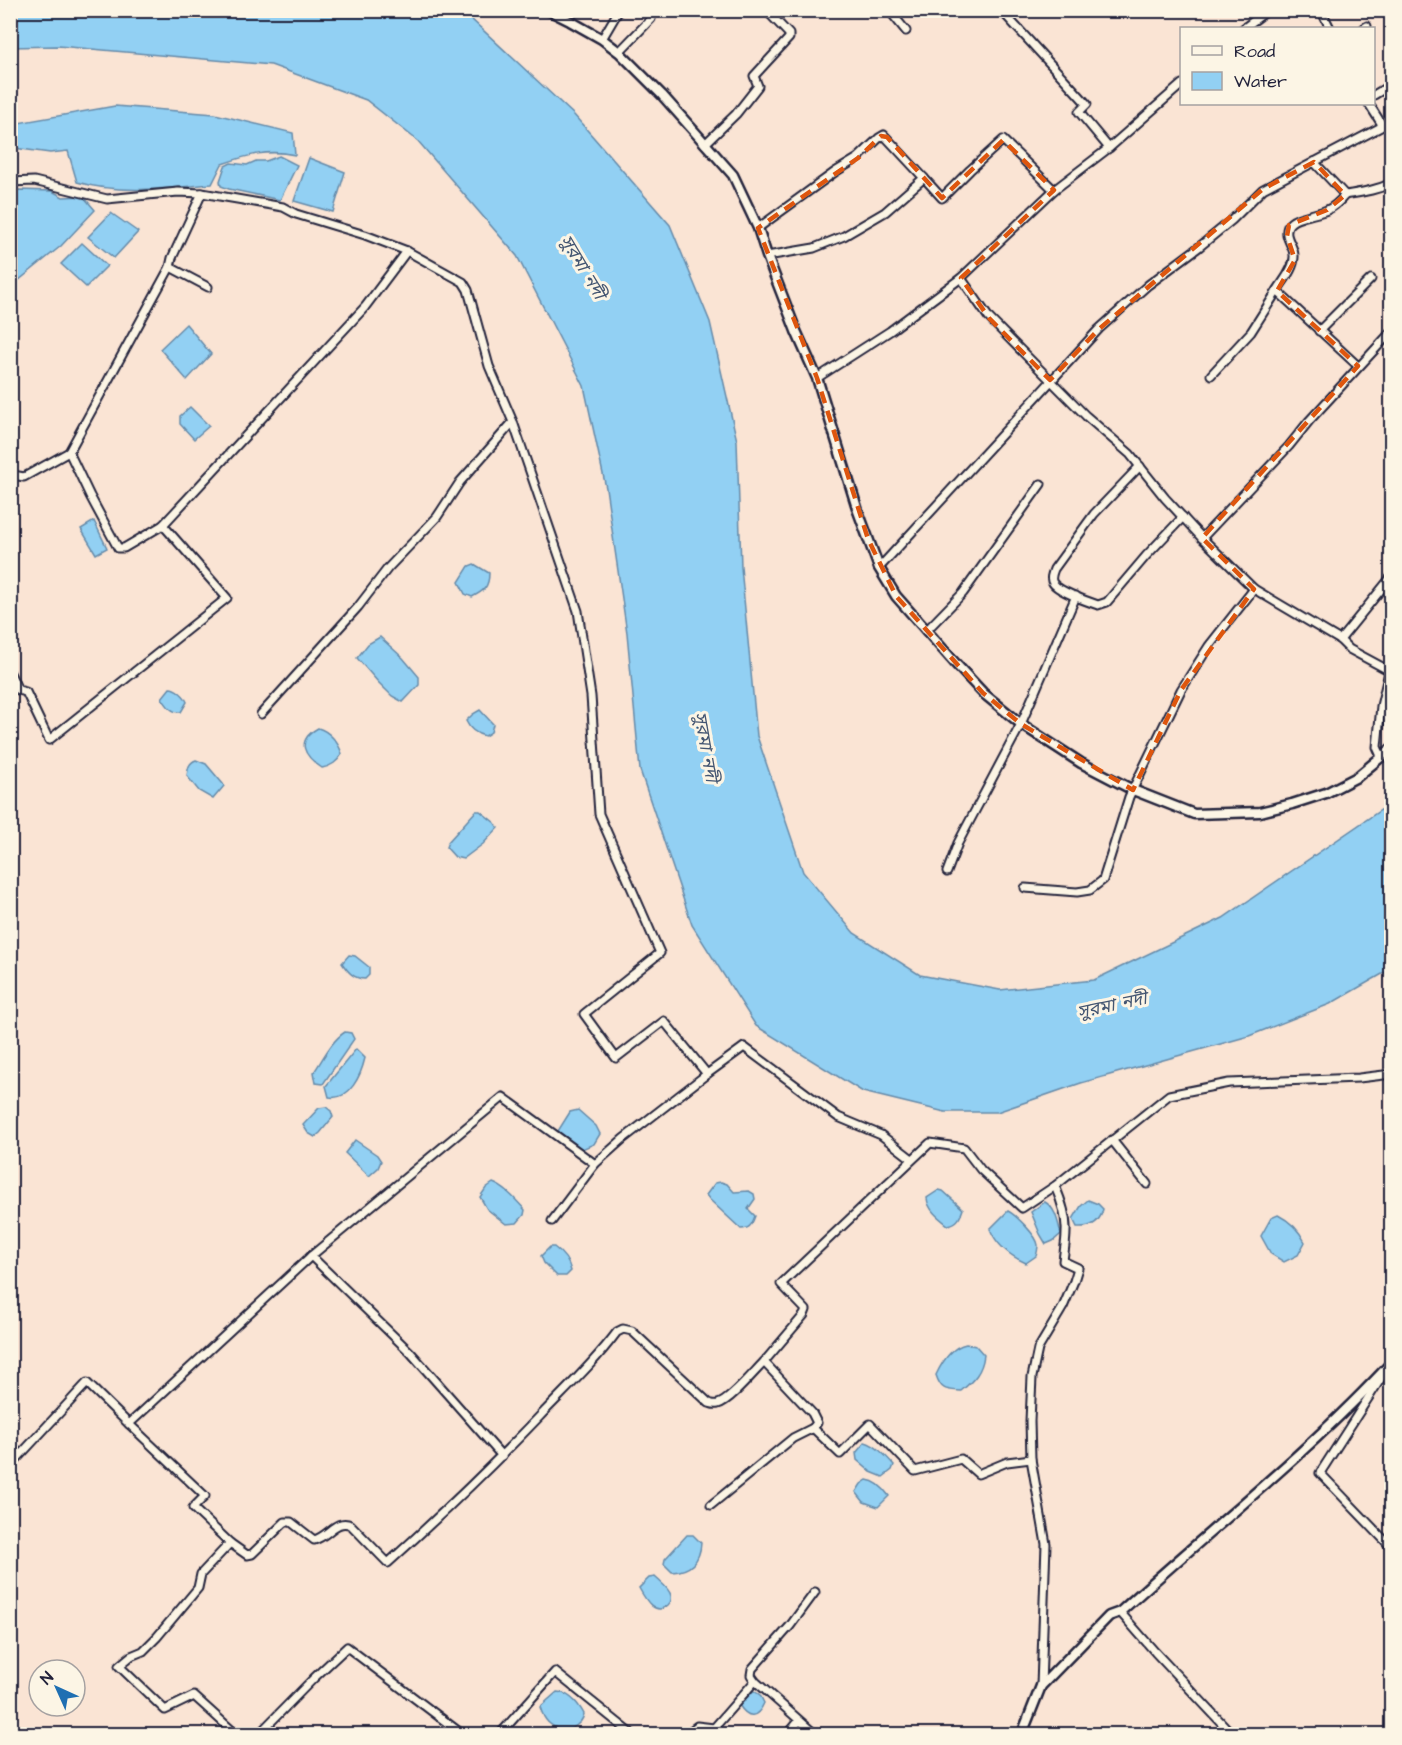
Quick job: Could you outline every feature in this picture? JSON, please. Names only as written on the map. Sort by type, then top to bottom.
[{"type":"street","points":[[548,10],[602,39],[619,52],[662,95],[733,175],[758,228],[796,331],[817,378],[858,511],[879,568],[896,596],[983,693],[1021,724],[1081,763],[1133,790],[1194,814],[1260,812],[1326,793],[1357,777],[1392,748]]},
{"type":"street","points":[[602,39],[619,10]]},
{"type":"street","points":[[705,144],[736,114],[758,86],[754,76],[789,38],[789,34],[766,10]]},
{"type":"street","points":[[888,10],[906,31]]},
{"type":"street","points":[[1001,10],[1087,104],[1080,112],[1109,148]]},
{"type":"street","points":[[1245,27],[1268,10]]},
{"type":"street","points":[[1323,12],[1330,27]]},
{"type":"street","points":[[619,52],[651,19]]},
{"type":"street","points":[[1375,94],[1392,84]]},
{"type":"street","points":[[817,378],[890,331],[961,278],[1054,190],[1109,148],[1180,86]]},
{"type":"street","points":[[879,568],[1099,328],[1149,285],[1232,220],[1263,189],[1381,127],[1381,123],[1370,105]]},
{"type":"street","points":[[758,228],[858,158],[884,135],[942,198],[1003,140],[1054,190]]},
{"type":"street","points":[[1314,162],[1344,195]]},
{"type":"street","points":[[767,256],[814,248],[844,236],[885,212],[924,178]]},
{"type":"street","points":[[10,183],[34,181],[107,199],[178,192],[201,193],[283,207],[296,214],[365,235],[407,251],[463,282],[468,290],[489,366],[513,422],[578,611],[591,696],[600,814],[660,953],[585,1014],[616,1058],[664,1020],[707,1074]]},
{"type":"street","points":[[1344,195],[1362,194],[1392,183]]},
{"type":"street","points":[[10,470],[13,475],[24,477],[69,452],[170,267],[201,193]]},
{"type":"street","points":[[1211,375],[1251,332],[1291,270],[1294,260],[1292,244],[1287,236],[1289,225],[1295,219],[1327,210],[1339,202],[1344,195]]},
{"type":"street","points":[[69,452],[118,548],[124,549],[163,525],[365,307],[407,251]]},
{"type":"street","points":[[170,267],[208,287]]},
{"type":"street","points":[[961,278],[989,318],[1086,416],[1130,454],[1202,538],[1254,589],[1389,672],[1381,706],[1377,747],[1382,756]]},
{"type":"street","points":[[1319,331],[1371,279]]},
{"type":"street","points":[[1277,291],[1358,366]]},
{"type":"street","points":[[1202,538],[1289,446],[1308,421],[1392,331]]},
{"type":"street","points":[[261,714],[358,607],[388,568],[437,517],[460,483],[513,422]]},
{"type":"street","points":[[1140,466],[1094,514],[1054,569],[1052,582],[1098,605],[1107,602],[1183,517]]},
{"type":"street","points":[[926,631],[963,593],[1041,484]]},
{"type":"street","points":[[10,673],[18,690],[26,692],[49,740],[227,598],[163,525]]},
{"type":"street","points":[[1340,640],[1392,576]]},
{"type":"street","points":[[1024,888],[1077,892],[1090,890],[1103,880],[1129,797],[1181,690],[1209,646],[1254,589]]},
{"type":"street","points":[[947,872],[958,843],[1021,724],[1076,596]]},
{"type":"street","points":[[552,1221],[595,1164],[623,1139],[744,1047],[838,1117],[881,1135],[912,1159]]},
{"type":"street","points":[[10,1466],[87,1383],[206,1496],[193,1508],[230,1543],[247,1555],[252,1554],[285,1522],[291,1522],[314,1540],[319,1539],[341,1522],[346,1522],[388,1563],[501,1456],[590,1365],[617,1332],[623,1329],[632,1331],[709,1403],[715,1405],[730,1397],[804,1315],[806,1310],[781,1284],[930,1143],[964,1148],[981,1170],[1022,1208],[1055,1186],[1169,1095],[1229,1083],[1359,1078],[1392,1074]]},
{"type":"street","points":[[129,1424],[311,1256],[503,1097],[595,1164]]},
{"type":"street","points":[[1112,1140],[1147,1184]]},
{"type":"street","points":[[1022,1734],[1041,1686],[1046,1544],[1031,1459],[1032,1377],[1038,1349],[1050,1325],[1063,1307],[1078,1268],[1064,1261],[1065,1216],[1062,1201],[1055,1186]]},
{"type":"street","points":[[311,1256],[411,1353],[501,1456]]},
{"type":"street","points":[[711,1504],[793,1438],[813,1428],[817,1423],[812,1413],[764,1362]]},
{"type":"street","points":[[1041,1686],[1109,1616],[1120,1612],[1182,1555],[1254,1495],[1309,1445],[1391,1364]]},
{"type":"street","points":[[1391,1364],[1320,1473],[1392,1548]]},
{"type":"street","points":[[813,1428],[840,1454],[870,1424],[915,1471],[961,1460],[978,1474],[1006,1462],[1031,1459]]},
{"type":"street","points":[[230,1543],[201,1574],[198,1588],[158,1637],[143,1651],[131,1656],[119,1666],[165,1710],[194,1696],[236,1734]]},
{"type":"street","points":[[815,1592],[790,1626],[752,1669],[751,1675],[815,1734]]},
{"type":"street","points":[[1120,1612],[1232,1734]]},
{"type":"street","points":[[259,1734],[347,1647],[462,1734]]},
{"type":"street","points":[[500,1734],[555,1672],[632,1734]]},
{"type":"street","points":[[687,1734],[697,1726],[714,1728],[755,1681]]},
{"type":"street","points":[[788,1734],[799,1721]]},
{"type":"highlighted area","points":[[881,136],[887,137],[942,198],[1003,140],[1054,190],[961,278],[989,318],[1050,380],[1099,329],[1263,189],[1314,162],[1345,195],[1327,210],[1289,225],[1287,236],[1295,260],[1277,291],[1358,366],[1202,538],[1254,589],[1181,690],[1133,790],[1021,724],[983,693],[896,596],[868,539],[817,378],[758,228],[858,158]]},
{"type":"water","name":"সুরমা নদী","points":[[10,11],[450,11],[471,19],[574,115],[670,225],[710,322],[737,441],[741,567],[757,736],[803,872],[854,933],[920,975],[1000,990],[1094,980],[1223,918],[1391,803],[1391,969],[1330,1004],[1249,1036],[1081,1083],[997,1112],[945,1112],[863,1092],[756,1026],[692,925],[640,770],[627,633],[606,488],[584,386],[517,256],[418,141],[366,100],[271,65],[58,46],[11,47]]},
{"type":"water","points":[[115,106],[215,114],[293,133],[295,155],[258,154],[222,164],[212,184],[161,189],[127,189],[77,182],[68,151],[50,153],[14,148],[12,124]]},
{"type":"water","points":[[279,156],[297,165],[280,200],[221,186],[220,181],[225,166],[231,163],[247,165]]},
{"type":"water","points":[[309,158],[345,172],[333,212],[294,201]]},
{"type":"water","points":[[11,191],[52,191],[63,197],[83,196],[95,210],[61,246],[13,285],[11,280]]},
{"type":"water","points":[[111,213],[138,232],[114,258],[88,237]]},
{"type":"water","points":[[82,243],[107,266],[86,287],[61,264]]},
{"type":"water","points":[[186,324],[211,354],[187,380],[160,349]]},
{"type":"water","points":[[190,407],[209,426],[194,439],[180,424],[180,416]]},
{"type":"water","points":[[94,521],[107,548],[96,554],[81,529]]},
{"type":"water","points":[[474,564],[489,573],[489,578],[485,588],[472,597],[465,594],[459,582],[469,566]]},
{"type":"water","points":[[380,637],[403,658],[419,677],[419,685],[403,702],[392,696],[357,658],[368,644]]},
{"type":"water","points":[[170,688],[182,695],[187,702],[181,712],[172,710],[162,698]]},
{"type":"water","points":[[480,710],[493,724],[491,732],[485,736],[474,731],[466,721]]},
{"type":"water","points":[[318,728],[333,738],[342,754],[334,763],[322,768],[311,759],[304,743],[306,738]]},
{"type":"water","points":[[196,760],[206,764],[224,786],[213,799],[199,791],[187,776],[190,765]]},
{"type":"water","points":[[476,811],[480,811],[498,828],[483,844],[463,859],[455,857],[446,847],[448,842]]},
{"type":"water","points":[[349,955],[355,956],[369,967],[369,975],[365,979],[352,974],[342,963]]},
{"type":"water","points":[[345,1032],[351,1033],[354,1039],[323,1084],[316,1083],[314,1072],[331,1045]]},
{"type":"water","points":[[356,1049],[365,1058],[361,1072],[349,1091],[343,1095],[329,1097],[326,1086]]},
{"type":"water","points":[[326,1107],[331,1111],[333,1117],[315,1137],[308,1133],[303,1125],[319,1108]]},
{"type":"water","points":[[578,1110],[596,1126],[600,1134],[594,1144],[582,1149],[558,1131],[570,1112]]},
{"type":"water","points":[[355,1140],[377,1155],[381,1161],[378,1168],[369,1176],[345,1153]]},
{"type":"water","points":[[493,1183],[506,1191],[525,1210],[517,1223],[506,1224],[487,1209],[480,1197]]},
{"type":"water","points":[[715,1183],[727,1184],[734,1192],[749,1191],[754,1194],[755,1199],[748,1209],[755,1216],[749,1227],[741,1229],[706,1195]]},
{"type":"water","points":[[939,1190],[963,1209],[954,1223],[948,1225],[938,1217],[928,1202],[927,1198]]},
{"type":"water","points":[[1088,1200],[1103,1209],[1102,1214],[1094,1224],[1077,1227],[1073,1219]]},
{"type":"water","points":[[1045,1202],[1054,1212],[1061,1234],[1046,1244],[1031,1212]]},
{"type":"water","points":[[1008,1211],[1026,1226],[1037,1241],[1036,1256],[1026,1263],[1005,1250],[990,1229]]},
{"type":"water","points":[[1278,1215],[1294,1226],[1305,1242],[1298,1255],[1284,1262],[1271,1254],[1261,1236],[1271,1218]]},
{"type":"water","points":[[550,1247],[557,1249],[567,1261],[571,1271],[566,1276],[557,1276],[544,1263],[541,1256]]},
{"type":"water","points":[[966,1344],[976,1346],[984,1355],[979,1371],[961,1391],[945,1389],[936,1375],[951,1352]]},
{"type":"water","points":[[865,1442],[877,1448],[894,1465],[892,1470],[883,1477],[871,1472],[857,1460],[856,1453]]},
{"type":"water","points":[[867,1480],[880,1486],[889,1496],[878,1507],[864,1502],[856,1492]]},
{"type":"water","points":[[687,1535],[693,1535],[701,1543],[699,1555],[689,1567],[672,1572],[664,1564],[665,1559]]},
{"type":"water","points":[[655,1577],[667,1588],[671,1596],[671,1602],[659,1609],[651,1605],[639,1588],[649,1578]]},
{"type":"water","points":[[754,1691],[760,1695],[764,1703],[758,1712],[749,1715],[739,1705]]},
{"type":"water","points":[[557,1692],[573,1699],[584,1714],[579,1723],[564,1732],[549,1723],[540,1707]]}]
